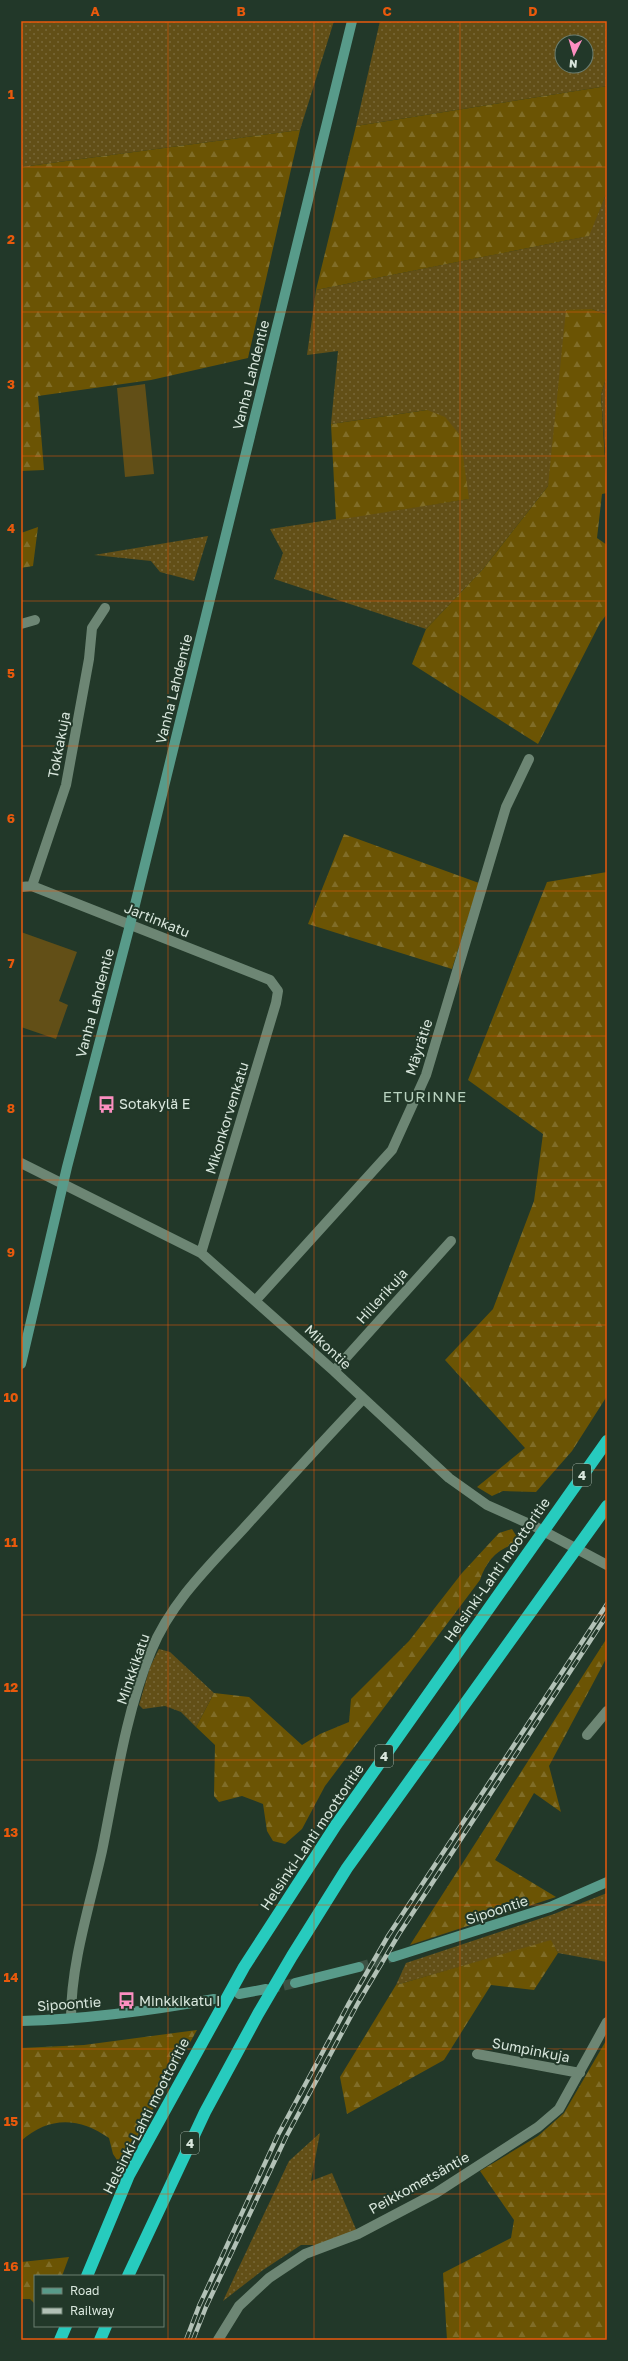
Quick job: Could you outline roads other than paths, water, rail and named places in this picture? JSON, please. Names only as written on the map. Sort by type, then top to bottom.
[{"type":"highway","name":"Helsinki-Lahti moottoritie","points":[[87,2275],[129,2175],[244,1967],[336,1825],[607,1441]]},
{"type":"highway","name":"4","points":[[128,2275],[205,2112],[258,2014],[292,1956],[347,1868],[607,1506]]},
{"type":"highway","points":[[60,2340],[66,2327]]},
{"type":"highway","points":[[100,2340],[106,2327]]},
{"type":"main road","name":"Vanha Lahdentie","points":[[21,1364],[67,1167],[130,925],[352,21]]},
{"type":"main road","name":"Sipoontie","points":[[393,1957],[550,1908],[607,1882]]},
{"type":"main road","points":[[295,1983],[359,1967]]},
{"type":"main road","points":[[239,1994],[266,1989]]},
{"type":"main road","name":"Sipoontie","points":[[21,2021],[71,2018],[161,2009],[214,1999]]},
{"type":"street","name":"Tokkakuja","points":[[32,886],[66,785],[89,659],[92,628],[105,608]]},
{"type":"street","points":[[21,624],[35,620]]},
{"type":"street","name":"Mäyrätie","points":[[256,1300],[392,1150],[426,1075],[506,806],[528,759]]},
{"type":"street","name":"Jartinkatu","points":[[21,887],[32,886],[270,980],[278,991]]},
{"type":"street","name":"Mikonkorvenkatu","points":[[201,1253],[276,1003],[278,991]]},
{"type":"street","name":"Mikontie","points":[[21,1163],[201,1253],[256,1300],[449,1478],[487,1505],[534,1526],[607,1565]]},
{"type":"street","name":"Hillerikuja","points":[[334,1371],[451,1241]]},
{"type":"street","name":"Minkkikatu","points":[[71,2018],[73,1982],[123,1751],[145,1666],[156,1640],[189,1588],[302,1462],[363,1399]]},
{"type":"street","points":[[586,1736],[607,1712]]},
{"type":"street","name":"Peikkometsäntie","points":[[218,2340],[238,2306],[269,2278],[306,2254],[358,2234],[436,2193],[530,2133],[559,2109],[607,2022]]},
{"type":"street","name":"Sumpinkuja","points":[[477,2054],[580,2073]]},
{"type":"tunnel","points":[[359,1967],[393,1957]]},
{"type":"tunnel","points":[[269,1989],[295,1983]]},
{"type":"railway","points":[[186,2340],[199,2306],[278,2135],[348,2005],[388,1936],[607,1604]]},
{"type":"railway","points":[[193,2340],[206,2307],[286,2137],[358,2003],[399,1934],[607,1615]]},
{"type":"place","name":"Sotakylä E","points":[[106,1104]]},
{"type":"place","name":"Minkkikatu I","points":[[126,2001]]},
{"type":"district","name":"ETURINNE","points":[[425,1097]]}]
